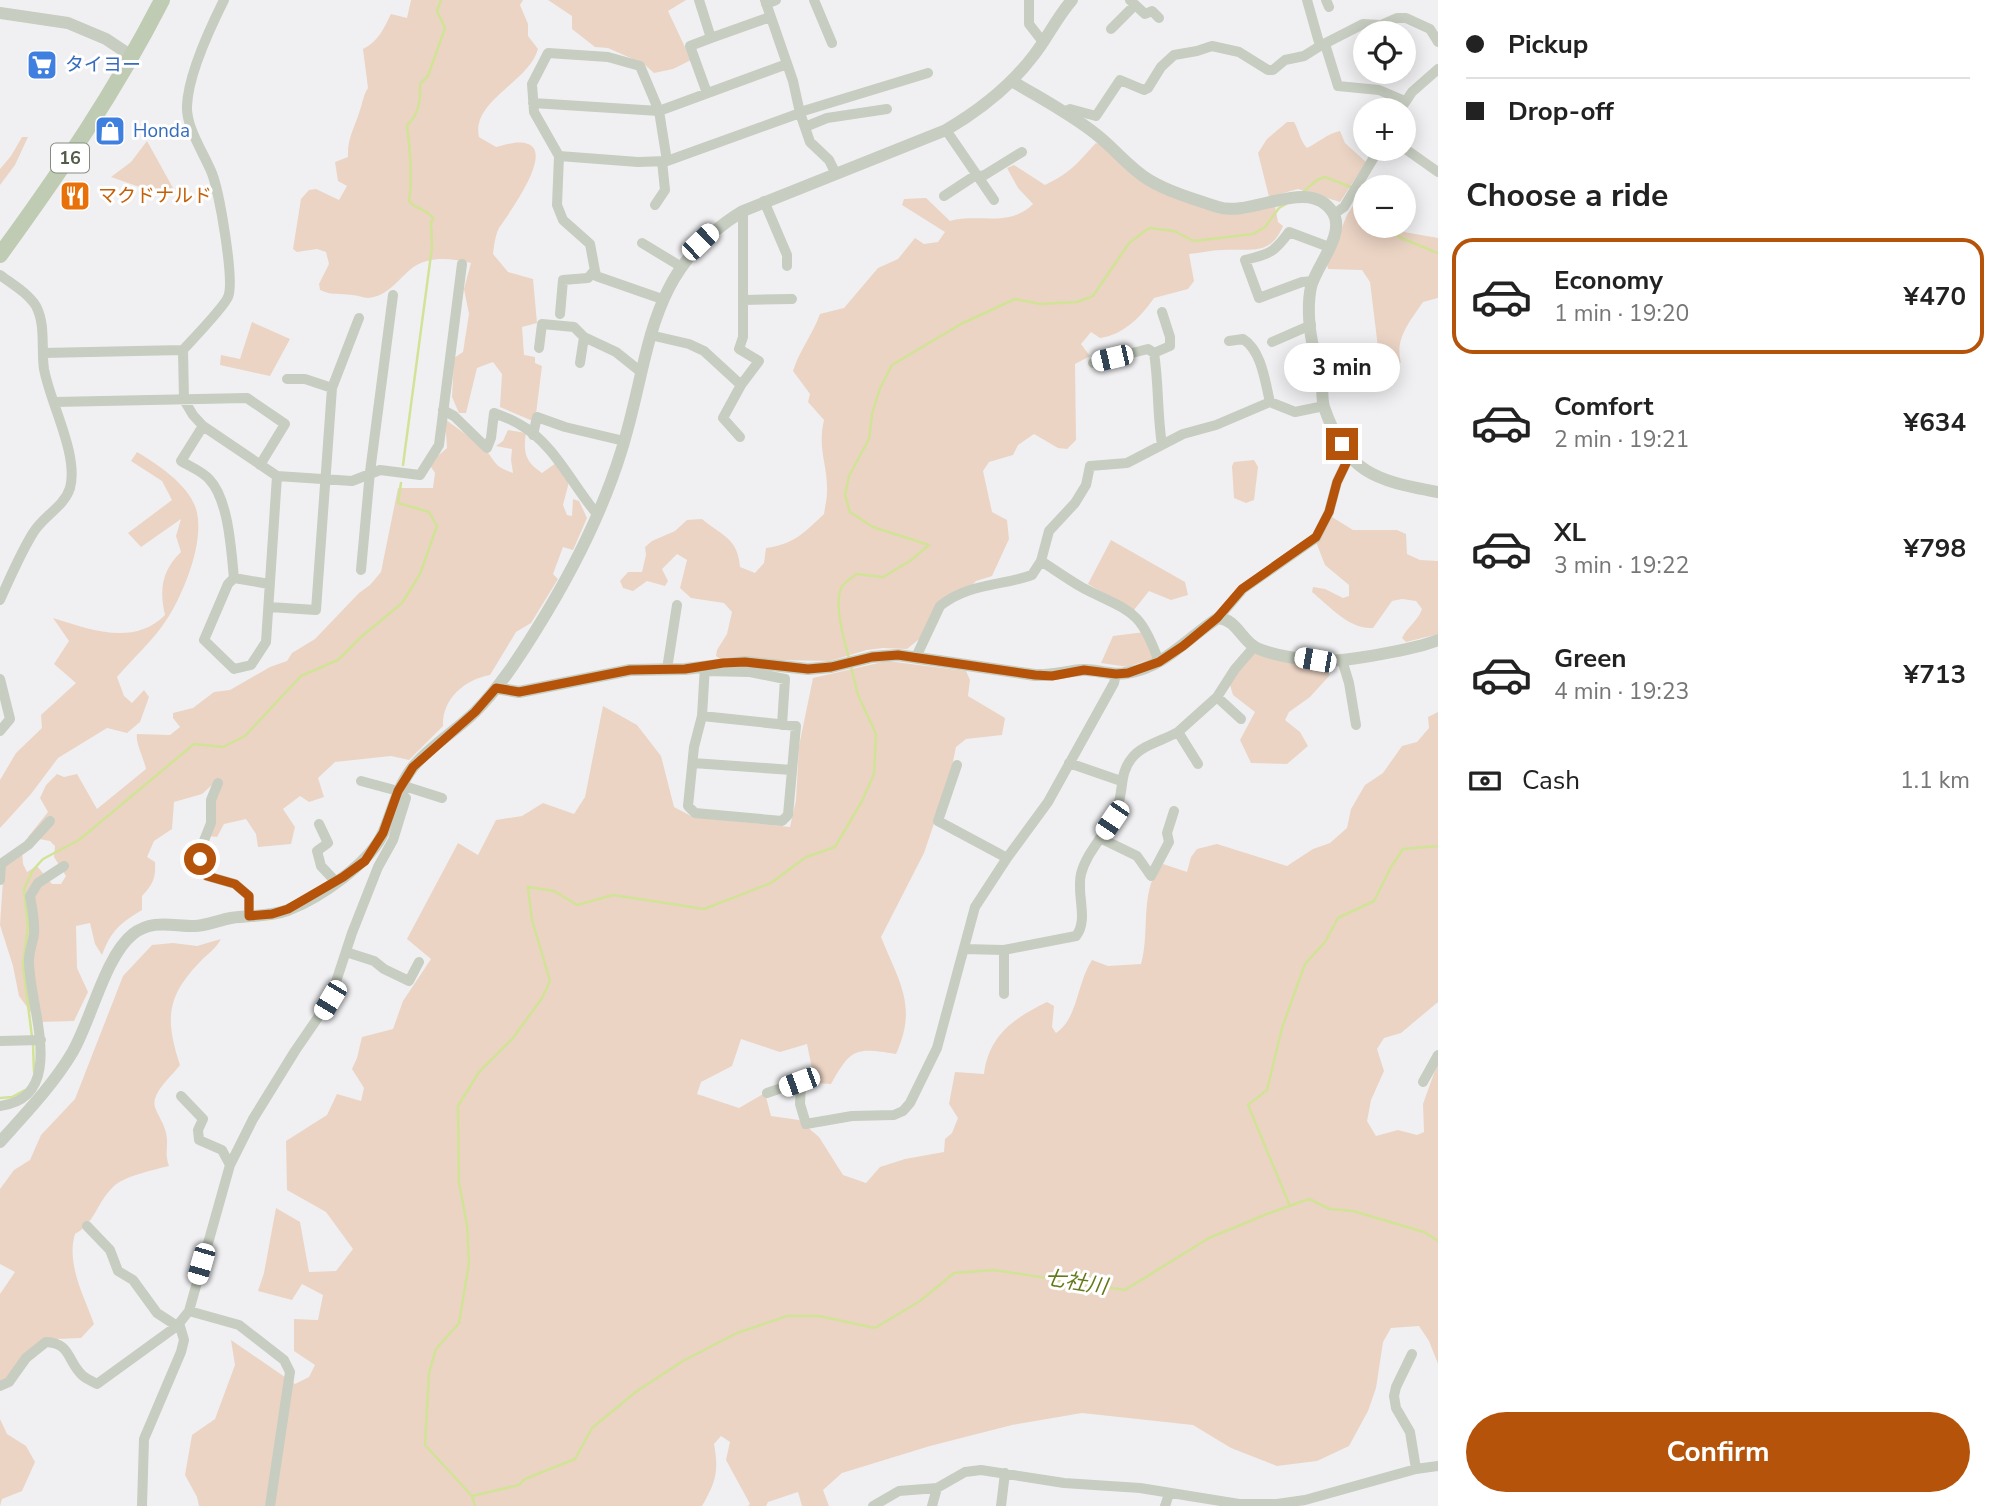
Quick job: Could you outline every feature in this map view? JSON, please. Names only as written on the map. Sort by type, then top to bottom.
[{"type":"main road","name":"16","points":[[0,255],[94,123],[129,54],[152,0]]},
{"type":"main road","name":"16","points":[[0,239],[65,149],[162,0]]},
{"type":"street","points":[[224,0],[210,28],[189,91],[187,108],[190,124],[214,177],[231,276],[228,299],[183,350],[184,400],[204,426],[277,476],[352,481],[380,470],[420,475],[439,445],[462,264]]},
{"type":"street","points":[[699,0],[711,38]]},
{"type":"street","points":[[814,0],[832,43]]},
{"type":"street","points":[[1029,0],[1029,24],[1043,42]]},
{"type":"street","points":[[0,1142],[74,1051],[116,954],[133,934],[152,925],[167,923],[196,926],[288,909],[336,882],[365,861],[383,833],[400,788],[421,759],[475,712],[496,688],[517,661],[567,582],[597,514],[624,441],[650,335],[662,299],[680,267],[712,231],[764,201],[946,130],[977,111],[1012,80],[1072,0]]},
{"type":"street","points":[[1307,0],[1338,86],[1379,90],[1390,98]]},
{"type":"street","points":[[769,1],[770,17],[810,142],[829,159],[836,174]]},
{"type":"street","points":[[1111,29],[1132,2],[1146,14],[1152,11],[1159,18]]},
{"type":"street","points":[[0,13],[68,23],[106,39],[129,54]]},
{"type":"street","points":[[708,93],[690,46],[770,17]]},
{"type":"street","points":[[1062,112],[1070,109],[1096,116],[1120,80],[1144,90],[1166,61],[1180,52],[1197,51],[1212,46],[1230,48],[1273,70],[1285,60],[1304,57],[1363,24],[1381,25],[1396,18],[1414,20],[1430,29],[1438,42]]},
{"type":"street","points":[[655,205],[665,190],[659,111],[640,66],[608,57],[548,53],[532,84],[533,103],[534,112],[559,156],[557,205],[564,220],[590,244],[596,275],[662,299]]},
{"type":"street","points":[[533,103],[659,111],[787,64]]},
{"type":"street","points":[[1408,98],[1438,69]]},
{"type":"street","points":[[559,156],[638,162],[664,161],[800,113],[928,73]]},
{"type":"street","points":[[1012,80],[1095,133],[1148,180],[1170,189],[1231,210],[1284,198],[1310,198],[1339,211]]},
{"type":"street","points":[[805,127],[827,118],[887,109]]},
{"type":"street","points":[[946,130],[994,200]]},
{"type":"street","points":[[944,196],[976,175],[983,176],[1022,152]]},
{"type":"street","points":[[1416,156],[1438,172]]},
{"type":"street","points":[[1373,161],[1339,211],[1329,247],[1313,281],[1310,295],[1314,350],[1322,376],[1324,406],[1349,457],[1358,466],[1384,479],[1438,492]]},
{"type":"street","points":[[764,201],[788,255],[787,266]]},
{"type":"street","points":[[740,437],[723,418],[741,384],[759,361],[738,349],[743,337],[743,211]]},
{"type":"street","points":[[1313,281],[1302,282],[1259,298],[1245,260],[1269,254],[1277,249],[1289,232],[1329,247]]},
{"type":"street","points":[[642,243],[680,267]]},
{"type":"street","points":[[560,314],[564,280],[588,278],[594,271]]},
{"type":"street","points":[[0,275],[27,295],[41,320],[44,370],[72,474],[70,489],[64,501],[45,516],[33,532],[0,600]]},
{"type":"street","points":[[361,570],[370,472],[393,295]]},
{"type":"street","points":[[743,300],[792,299]]},
{"type":"street","points":[[1154,353],[1170,346],[1162,312]]},
{"type":"street","points":[[269,607],[316,610],[332,388],[359,318]]},
{"type":"street","points":[[539,348],[542,324],[574,327],[584,337],[608,347],[641,372]]},
{"type":"street","points":[[1272,342],[1311,325]]},
{"type":"street","points":[[650,335],[689,344],[704,351],[741,384]]},
{"type":"street","points":[[580,363],[584,337]]},
{"type":"street","points":[[1229,341],[1243,339],[1252,346],[1263,370],[1270,401]]},
{"type":"street","points":[[1093,363],[1148,349],[1154,353],[1159,397],[1157,414],[1162,445]]},
{"type":"street","points":[[43,353],[183,350]]},
{"type":"street","points":[[287,379],[306,379],[332,388]]},
{"type":"street","points":[[54,402],[247,398],[283,422],[284,427],[260,465]]},
{"type":"street","points":[[1270,401],[1295,412],[1324,406]]},
{"type":"street","points":[[916,657],[940,606],[946,601],[985,584],[1032,575],[1041,561],[1049,531],[1075,503],[1086,485],[1090,466],[1127,463],[1183,435],[1242,415],[1270,401]]},
{"type":"street","points":[[443,410],[454,416],[487,448],[494,413],[520,424],[569,474],[597,514]]},
{"type":"street","points":[[533,435],[537,417],[565,427],[624,441]]},
{"type":"street","points":[[204,426],[181,461],[209,479],[228,520],[234,578]]},
{"type":"street","points":[[705,669],[745,662],[808,669],[831,667],[872,657],[916,657],[1035,675],[1052,676],[1084,670],[1128,673],[1159,662],[1217,618],[1242,589],[1316,537],[1329,512],[1337,482],[1349,457]]},
{"type":"street","points":[[234,578],[228,584],[204,640],[234,669],[251,665],[265,642],[277,476]]},
{"type":"street","points":[[1041,561],[1082,587],[1129,611],[1149,634],[1159,662]]},
{"type":"street","points":[[234,578],[270,584]]},
{"type":"street","points":[[667,669],[677,605]]},
{"type":"street","points":[[1217,618],[1230,621],[1254,647],[1272,653],[1315,660],[1342,660],[1438,640]]},
{"type":"street","points":[[964,949],[1003,950],[1076,936],[1082,925],[1079,897],[1081,873],[1116,811],[1123,772],[1132,757],[1140,750],[1178,732],[1217,697],[1235,669],[1254,647]]},
{"type":"street","points":[[1342,660],[1356,725]]},
{"type":"street","points":[[496,688],[519,692],[630,670],[705,669],[750,672],[785,680],[782,725]]},
{"type":"street","points":[[702,716],[796,726],[788,815],[782,821],[695,813],[690,810],[688,806],[692,763],[702,716],[705,669]]},
{"type":"street","points":[[767,1093],[801,1083],[800,1104],[806,1124],[852,1116],[894,1115],[903,1111],[910,1103],[932,1060],[975,907],[1048,802],[1114,683],[1116,674]]},
{"type":"street","points":[[0,679],[10,719],[0,731]]},
{"type":"street","points":[[1217,697],[1241,719]]},
{"type":"street","points":[[1178,732],[1198,764]]},
{"type":"street","points":[[692,763],[792,770]]},
{"type":"street","points":[[1069,763],[1121,782]]},
{"type":"street","points":[[957,765],[938,821],[1007,858]]},
{"type":"street","points":[[361,780],[442,798]]},
{"type":"street","points":[[218,783],[211,800],[211,823],[203,841],[200,859],[207,876],[235,884],[249,896],[249,916]]},
{"type":"street","points":[[0,1386],[9,1381],[26,1358],[46,1342],[56,1342],[65,1349],[80,1373],[97,1384],[178,1325],[188,1311],[230,1165],[260,1107],[330,1000],[378,867],[389,849],[406,805],[406,798],[400,788]]},
{"type":"street","points":[[1100,838],[1137,856],[1151,876],[1169,842],[1167,833],[1174,811]]},
{"type":"street","points":[[0,880],[1,864],[28,845],[50,821]]},
{"type":"street","points":[[319,824],[328,844],[317,852],[321,866],[336,882]]},
{"type":"street","points":[[0,1106],[21,1100],[37,1081],[41,1040],[29,960],[33,935],[30,896],[38,883],[64,866]]},
{"type":"street","points":[[1003,950],[1004,994]]},
{"type":"street","points":[[346,952],[374,961],[409,981],[419,962]]},
{"type":"street","points":[[0,1041],[41,1040]]},
{"type":"street","points":[[1423,1082],[1438,1055]]},
{"type":"street","points":[[181,1096],[202,1119],[198,1130],[199,1140],[222,1150],[230,1165]]},
{"type":"street","points":[[87,1226],[110,1250],[118,1271],[133,1280],[157,1313],[178,1325],[184,1340],[144,1439],[142,1506]]},
{"type":"street","points":[[188,1311],[239,1325],[284,1360],[289,1372],[270,1506]]},
{"type":"street","points":[[1412,1354],[1394,1396],[1396,1408],[1410,1432],[1416,1469]]},
{"type":"street","points":[[873,1506],[899,1491],[937,1488],[965,1472],[981,1470],[1064,1483],[1140,1488],[1239,1505],[1305,1500],[1416,1469],[1438,1466]]},
{"type":"street","points":[[1001,1506],[1005,1473]]},
{"type":"street","points":[[932,1506],[937,1488]]},
{"type":"street","points":[[1165,1506],[1169,1494]]},
{"type":"shaded area","points":[[411,0],[523,0],[520,5],[528,24],[528,36],[538,49],[533,61],[492,102],[479,124],[479,137],[496,147],[520,142],[535,150],[536,159],[532,171],[519,199],[499,228],[493,254],[508,272],[533,279],[537,323],[522,327],[524,355],[535,357],[535,363],[542,366],[535,422],[500,407],[502,374],[493,362],[477,368],[466,413],[459,413],[452,397],[454,358],[463,352],[469,314],[464,289],[471,263],[444,259],[427,261],[411,269],[385,292],[366,298],[320,290],[319,284],[329,264],[326,252],[317,249],[297,252],[293,249],[301,199],[309,190],[316,189],[339,200],[347,186],[338,181],[335,162],[348,157],[350,138],[368,88],[363,49],[377,39],[391,14],[407,18]]},
{"type":"shaded area","points":[[548,0],[686,0],[668,11],[691,60],[673,69],[654,73],[644,64],[608,48],[595,47],[572,29],[572,16]]},
{"type":"shaded area","points":[[1287,122],[1294,122],[1307,148],[1340,131],[1345,143],[1353,150],[1353,161],[1366,162],[1358,175],[1353,175],[1353,182],[1340,202],[1298,189],[1269,197],[1258,153],[1267,139]]},
{"type":"shaded area","points":[[22,137],[28,137],[15,165],[0,185],[0,169]]},
{"type":"shaded area","points":[[147,141],[173,188],[165,196],[111,177],[131,162]]},
{"type":"shaded area","points":[[1096,143],[1105,146],[1187,201],[1275,206],[1278,222],[1283,226],[1272,243],[1265,247],[1189,254],[1194,281],[1188,289],[1154,298],[1124,329],[1100,338],[1091,332],[1081,344],[1090,356],[1075,364],[1076,440],[1067,449],[1058,448],[1034,434],[1018,445],[1013,455],[989,462],[983,471],[992,512],[1007,520],[1009,539],[992,576],[976,581],[939,603],[923,636],[907,649],[867,650],[830,661],[720,659],[716,656],[717,650],[727,634],[732,612],[724,603],[691,598],[680,588],[687,560],[677,554],[662,569],[668,581],[665,586],[647,581],[633,591],[623,588],[620,581],[628,572],[642,572],[645,547],[675,531],[687,520],[702,519],[722,534],[736,550],[740,567],[755,573],[764,563],[766,548],[798,537],[824,514],[827,492],[822,448],[824,420],[808,402],[810,394],[793,371],[820,314],[844,308],[878,268],[898,259],[915,238],[924,244],[938,242],[945,232],[902,205],[904,199],[926,198],[950,221],[1014,216],[1033,204],[1018,188],[1007,168],[1014,165],[1045,185],[1079,162]]},
{"type":"shaded area","points":[[1353,206],[1353,238],[1416,238],[1416,234],[1438,238],[1438,298],[1423,302],[1402,338],[1399,354],[1401,362],[1387,373],[1384,373],[1380,364],[1370,282],[1362,270],[1328,269],[1327,264]]},
{"type":"shaded area","points":[[252,322],[290,339],[270,376],[220,365],[221,355],[240,359]]},
{"type":"shaded area","points":[[445,419],[478,444],[497,465],[513,473],[512,449],[496,446],[503,441],[508,430],[526,433],[525,451],[532,465],[542,473],[556,463],[570,478],[563,505],[567,515],[572,516],[573,499],[579,501],[587,518],[573,550],[563,547],[553,574],[558,579],[531,623],[516,632],[490,675],[472,681],[456,692],[446,707],[443,726],[409,760],[391,756],[335,762],[318,778],[324,797],[309,802],[300,796],[283,809],[295,827],[291,844],[258,847],[256,834],[246,819],[224,824],[217,837],[208,836],[212,785],[202,794],[174,802],[172,829],[154,841],[147,857],[155,862],[155,872],[151,884],[142,896],[142,910],[117,929],[102,955],[95,944],[90,923],[76,926],[77,968],[88,992],[74,1021],[38,1022],[19,996],[0,925],[4,865],[22,850],[23,864],[27,872],[37,866],[52,884],[61,884],[66,876],[54,857],[55,846],[50,841],[28,837],[48,812],[40,798],[46,785],[57,774],[64,777],[77,774],[97,809],[146,769],[137,734],[170,735],[180,727],[173,718],[173,713],[193,708],[214,692],[230,690],[270,667],[287,661],[292,653],[315,639],[381,572],[398,488],[433,488],[433,460],[447,448]]},
{"type":"shaded area","points":[[137,452],[178,482],[191,498],[198,519],[192,564],[174,608],[156,634],[117,677],[124,696],[132,703],[144,690],[149,697],[140,722],[127,733],[107,728],[58,758],[31,794],[0,828],[0,780],[16,753],[42,728],[41,715],[76,683],[54,664],[69,641],[53,618],[81,627],[125,633],[139,631],[165,615],[162,589],[166,573],[181,552],[176,536],[181,519],[141,547],[128,533],[172,500],[162,481],[131,461]]},
{"type":"shaded area","points":[[1254,460],[1258,467],[1254,500],[1246,503],[1234,498],[1232,466],[1234,462]]},
{"type":"shaded area","points":[[1332,517],[1353,530],[1397,530],[1406,534],[1407,554],[1420,560],[1438,561],[1438,634],[1406,642],[1402,638],[1422,609],[1416,601],[1392,601],[1373,628],[1364,628],[1340,616],[1312,592],[1313,587],[1325,589],[1343,598],[1349,596],[1349,585],[1325,565],[1316,542]]},
{"type":"shaded area","points":[[1111,540],[1185,582],[1188,595],[1171,600],[1149,591],[1134,610],[1088,584]]},
{"type":"shaded area","points":[[1145,632],[1154,658],[1128,667],[1101,663],[1113,636]]},
{"type":"shaded area","points":[[1254,650],[1323,666],[1330,675],[1310,697],[1289,712],[1285,720],[1300,732],[1308,746],[1287,764],[1251,763],[1240,740],[1255,712],[1233,695],[1230,685],[1237,670]]},
{"type":"shaded area","points":[[887,661],[966,671],[970,680],[968,696],[1005,718],[1002,735],[966,739],[956,747],[950,776],[924,853],[881,937],[899,981],[906,1008],[902,1037],[896,1054],[871,1051],[855,1053],[849,1057],[831,1084],[815,1083],[807,1044],[780,1052],[741,1039],[732,1066],[701,1082],[697,1094],[739,1108],[765,1093],[771,1116],[799,1120],[819,1137],[843,1175],[866,1183],[880,1167],[944,1152],[945,1139],[952,1133],[958,1118],[949,1104],[955,1072],[984,1074],[997,1038],[1014,1022],[1047,1002],[1054,1006],[1052,1027],[1056,1033],[1069,1019],[1092,960],[1108,966],[1141,964],[1150,888],[1153,878],[1163,864],[1187,872],[1191,857],[1197,849],[1217,844],[1287,866],[1313,849],[1330,843],[1347,828],[1351,809],[1365,785],[1383,773],[1402,746],[1417,742],[1429,728],[1428,717],[1438,712],[1438,1002],[1401,1033],[1384,1038],[1377,1049],[1384,1071],[1371,1100],[1367,1121],[1376,1136],[1398,1130],[1417,1135],[1424,1132],[1423,1104],[1438,1062],[1438,1364],[1429,1341],[1419,1326],[1391,1328],[1383,1342],[1376,1388],[1368,1411],[1349,1446],[1317,1461],[1277,1466],[1231,1448],[1193,1425],[1082,1413],[1012,1425],[842,1473],[823,1490],[829,1506],[802,1506],[798,1492],[768,1502],[766,1506],[748,1506],[750,1504],[726,1460],[730,1442],[721,1436],[714,1444],[715,1476],[702,1506],[199,1506],[185,1475],[192,1435],[215,1419],[235,1365],[231,1340],[295,1384],[309,1377],[315,1365],[294,1351],[294,1319],[318,1320],[323,1295],[302,1284],[292,1300],[258,1291],[276,1208],[300,1222],[309,1272],[336,1271],[353,1249],[326,1212],[287,1190],[286,1141],[327,1115],[337,1094],[361,1101],[364,1088],[352,1069],[362,1037],[393,1029],[403,1001],[431,959],[407,939],[458,843],[478,855],[496,820],[522,816],[543,803],[574,814],[585,797],[603,706],[637,725],[661,756],[674,807],[693,817],[790,827],[796,800],[799,746],[813,678]]},
{"type":"shaded area","points":[[221,939],[188,976],[174,999],[172,1036],[180,1065],[159,1090],[155,1102],[166,1133],[169,1166],[118,1183],[87,1224],[75,1234],[74,1268],[94,1324],[81,1338],[56,1339],[45,1343],[0,1390],[0,1294],[15,1272],[0,1264],[0,1189],[14,1170],[30,1160],[41,1135],[75,1099],[123,976],[152,945],[173,943],[197,946]]},
{"type":"shaded area","points":[[0,1419],[7,1434],[26,1446],[35,1462],[22,1491],[2,1499],[0,1506]]},
{"type":"waterway","points":[[403,465],[432,247],[433,218],[409,201],[411,173],[407,125],[417,112],[420,84],[428,76],[445,28],[437,11],[441,0]]},
{"type":"waterway","points":[[1303,192],[1325,177],[1351,187]]},
{"type":"waterway","points":[[849,658],[839,610],[843,585],[857,574],[883,577],[910,561],[929,545],[873,527],[850,512],[845,495],[849,476],[869,439],[872,414],[880,388],[892,365],[961,324],[1015,299],[1040,304],[1077,302],[1093,296],[1129,243],[1149,228],[1174,231],[1194,241],[1253,234],[1265,227],[1279,208],[1286,204]]},
{"type":"waterway","points":[[1401,238],[1438,253]]},
{"type":"waterway","points":[[32,1037],[23,965],[28,927],[24,889],[33,870],[43,859],[79,840],[194,744],[223,747],[245,736],[301,676],[338,660],[402,603],[420,574],[437,526],[429,512],[398,503],[401,483]]},
{"type":"waterway","points":[[472,1496],[425,1445],[429,1373],[436,1349],[459,1323],[469,1263],[467,1225],[459,1183],[458,1106],[479,1072],[513,1038],[542,998],[550,981],[532,920],[528,887],[554,891],[577,905],[613,895],[704,909],[771,883],[806,857],[835,847],[862,801],[874,774],[876,734],[858,695],[851,667]]},
{"type":"waterway","name":"七社川","points":[[1290,1206],[1248,1105],[1267,1090],[1282,1028],[1305,964],[1325,942],[1338,918],[1374,901],[1403,849],[1438,846]]},
{"type":"waterway","points":[[33,1044],[34,1072]]},
{"type":"waterway","points":[[0,1098],[12,1097],[25,1090]]},
{"type":"waterway","name":"七社川","points":[[475,1506],[472,1496],[519,1485],[525,1479],[575,1459],[592,1428],[637,1391],[683,1361],[737,1333],[787,1316],[819,1316],[875,1328],[920,1301],[954,1273],[994,1270],[1125,1290],[1209,1238],[1309,1199],[1330,1209],[1353,1211],[1424,1232],[1438,1241]]},
{"type":"place","name":"タイヨー","points":[[42,65]]},
{"type":"place","name":"Honda","points":[[110,131]]},
{"type":"place","name":"マクドナルド","points":[[75,196]]},
{"type":"route","points":[[200,859],[207,876],[243,889],[249,896],[249,916],[272,914],[303,902],[365,861],[383,833],[406,776],[421,759],[475,712],[496,688],[519,692],[630,670],[685,669],[745,662],[808,669],[898,655],[1035,675],[1052,676],[1084,670],[1116,674],[1139,670],[1159,662],[1183,646],[1217,618],[1242,589],[1316,537],[1329,512],[1337,482],[1349,457],[1342,444]]}]
